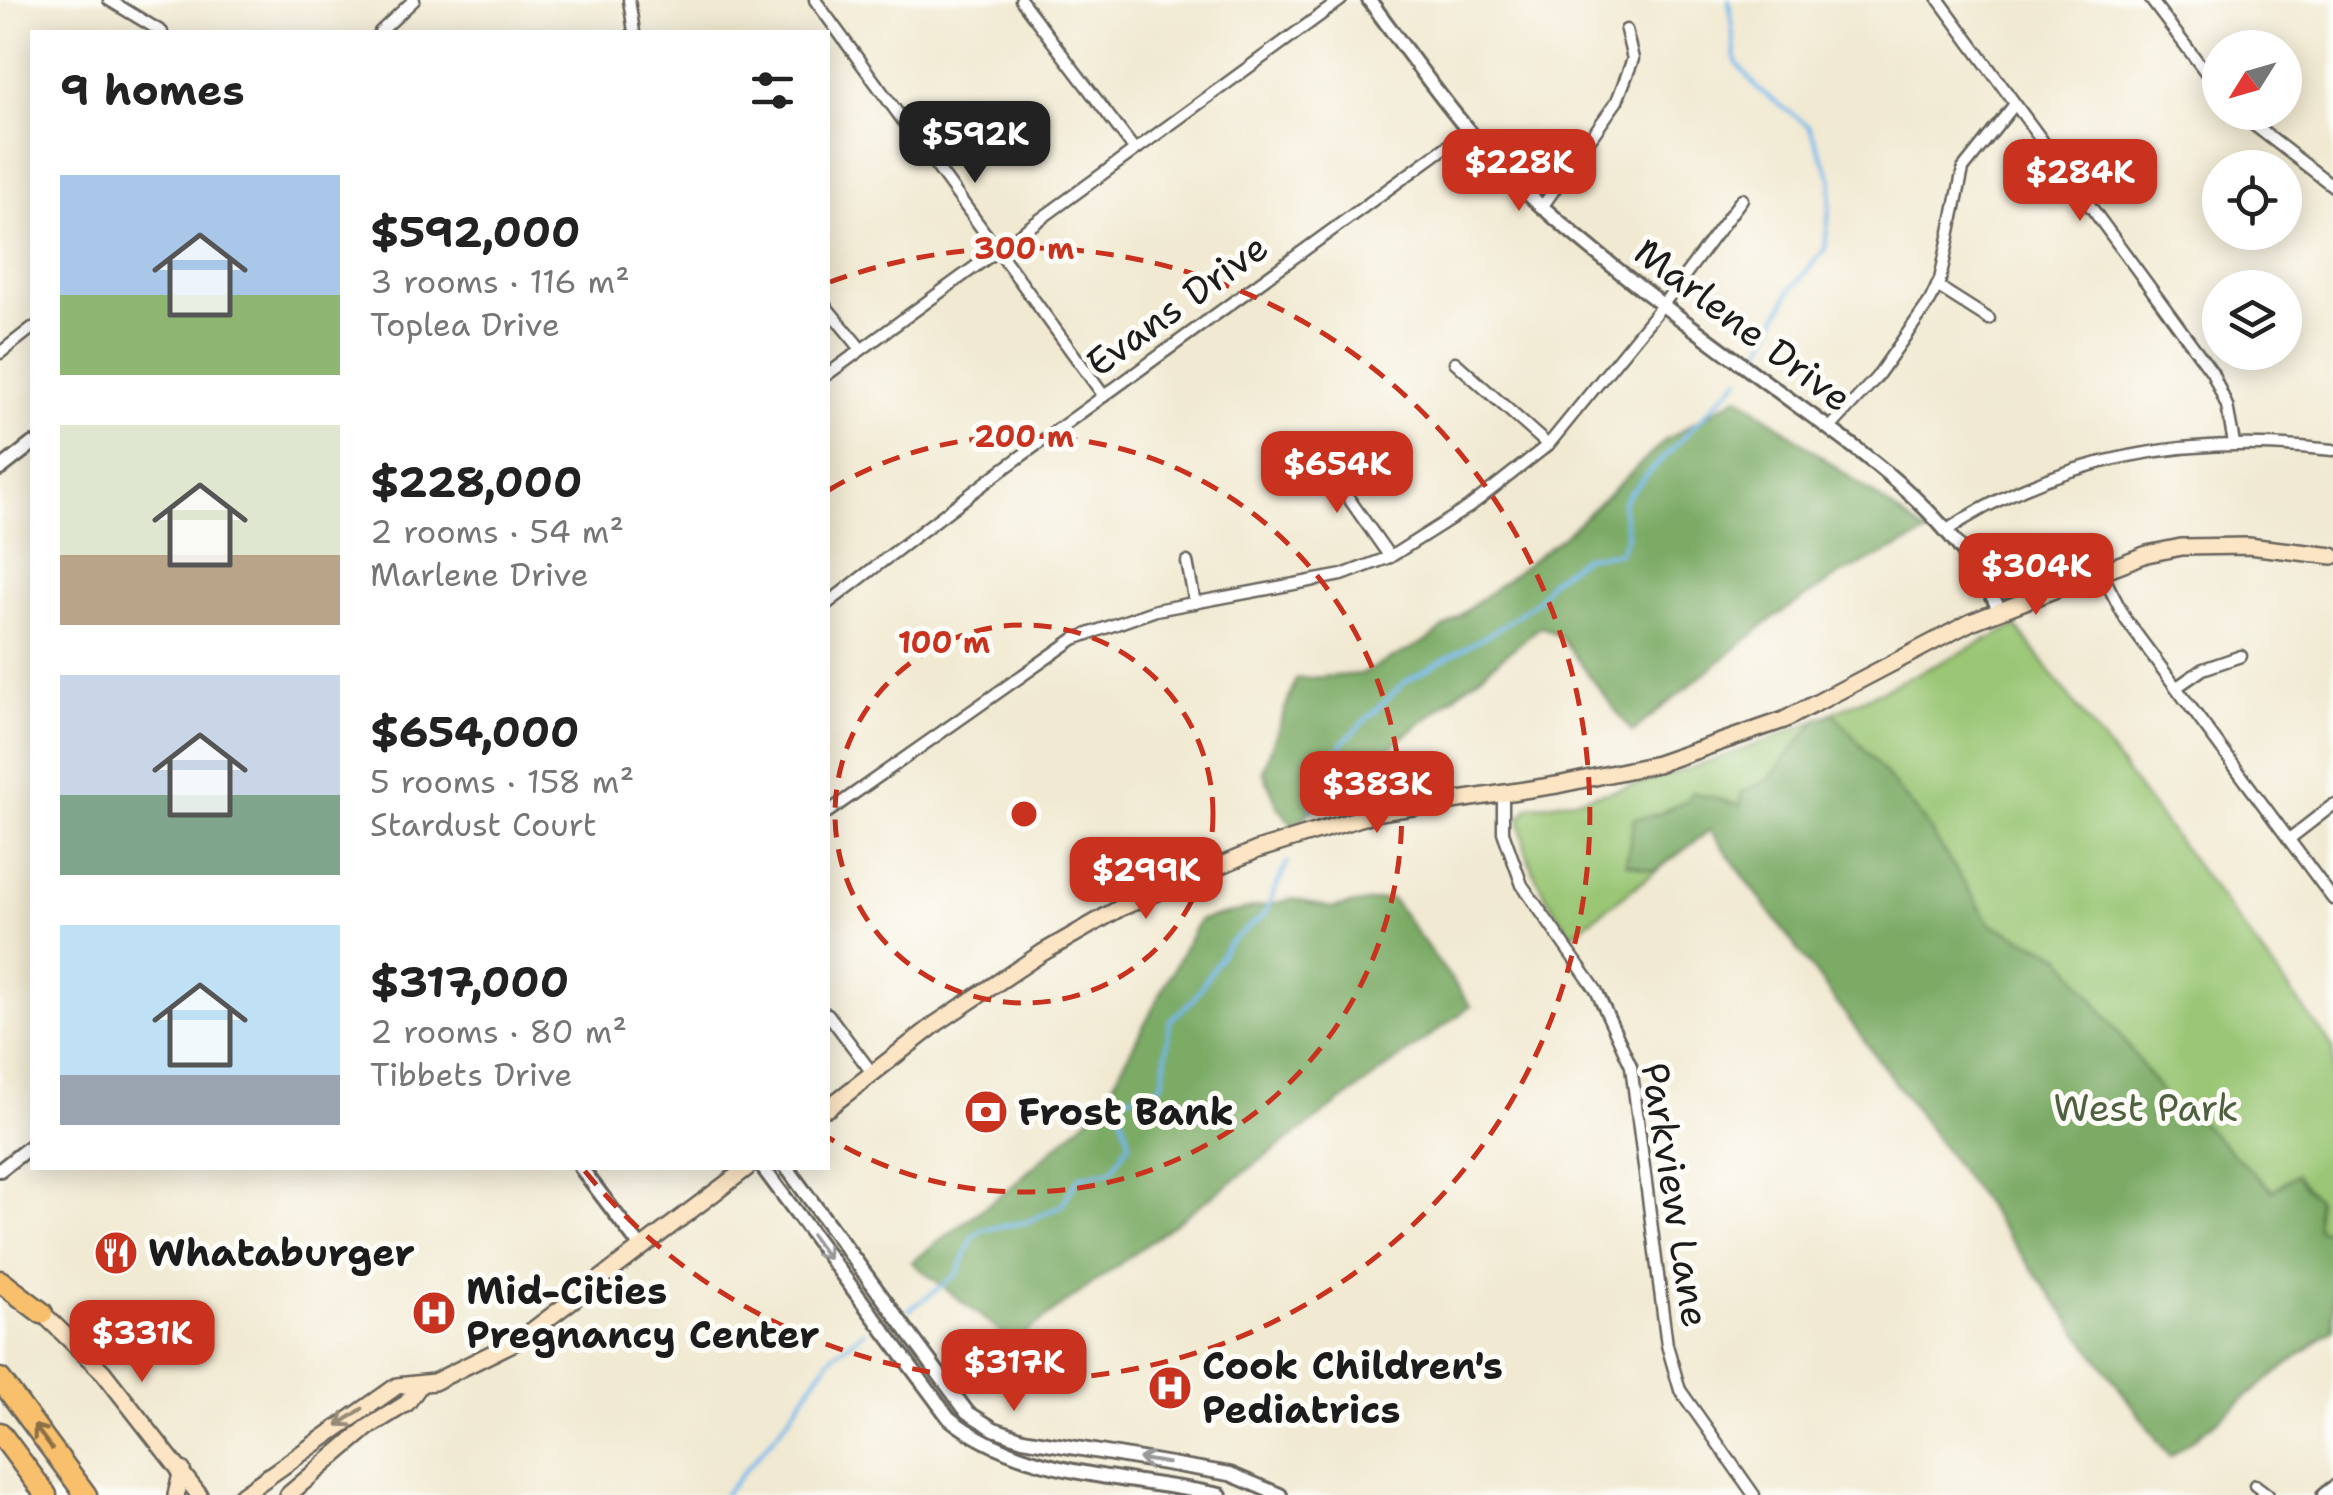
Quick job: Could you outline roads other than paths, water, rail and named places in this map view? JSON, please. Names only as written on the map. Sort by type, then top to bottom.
[{"type":"highway","points":[[0,1281],[42,1312]]},
{"type":"highway","points":[[0,1379],[86,1495]]},
{"type":"highway","points":[[0,1434],[46,1495]]},
{"type":"main road","points":[[830,1107],[937,1023],[1042,953],[1120,908],[1283,841],[1327,826],[1434,801],[1557,785],[1658,764],[1784,720],[1999,609],[2099,568],[2181,547],[2248,546],[2333,556]]},
{"type":"main road","points":[[242,1495],[396,1386],[420,1385],[477,1364],[521,1339],[743,1170]]},
{"type":"main road","points":[[0,1270],[103,1372],[199,1495]]},
{"type":"main road","points":[[288,1495],[367,1428],[407,1403],[420,1385]]},
{"type":"main road","points":[[176,1495],[182,1470]]},
{"type":"street","points":[[109,0],[159,30]]},
{"type":"street","points":[[382,30],[414,0]]},
{"type":"street","points":[[629,0],[634,30]]},
{"type":"street","points":[[815,0],[1104,396]]},
{"type":"street","points":[[830,372],[1340,0]]},
{"type":"street","name":"Marlene Drive","points":[[1369,0],[1468,131],[1542,207],[1737,361],[1897,480],[1980,570],[1999,609]]},
{"type":"street","points":[[1940,0],[2212,372],[2227,406],[2234,442]]},
{"type":"street","points":[[2151,0],[2202,68]]},
{"type":"street","points":[[1025,2],[1134,149]]},
{"type":"street","points":[[1542,207],[1616,101],[1633,59],[1626,30]]},
{"type":"street","points":[[1829,429],[1876,378],[1937,286],[1963,169],[2015,104]]},
{"type":"street","points":[[2260,130],[2333,186]]},
{"type":"street","name":"Evans Drive","points":[[830,602],[1468,131]]},
{"type":"street","points":[[830,811],[1074,638],[1156,610],[1342,574],[1390,557],[1469,507],[1548,445],[1664,304],[1742,199]]},
{"type":"street","points":[[1937,286],[1988,319]]},
{"type":"street","points":[[830,311],[860,349]]},
{"type":"street","points":[[0,353],[30,330]]},
{"type":"street","points":[[1455,362],[1548,445]]},
{"type":"street","points":[[1947,530],[1993,500],[2063,471],[2132,455],[2234,442],[2333,450]]},
{"type":"street","points":[[0,469],[30,446]]},
{"type":"street","points":[[1316,452],[1390,557]]},
{"type":"street","points":[[1187,562],[1195,602]]},
{"type":"street","points":[[2099,568],[2121,612],[2333,899]]},
{"type":"street","points":[[2177,687],[2203,669],[2241,656]]},
{"type":"street","name":"Parkview Lane","points":[[1503,791],[1503,832],[1522,885],[1596,990],[1631,1066],[1667,1345],[1680,1390],[1754,1495]]},
{"type":"street","points":[[2289,839],[2333,806]]},
{"type":"street","points":[[830,1017],[874,1074]]},
{"type":"street","points":[[0,1170],[30,1147]]},
{"type":"street","points":[[583,1170],[640,1246]]},
{"type":"street","points":[[764,1170],[931,1395],[949,1418],[972,1437],[999,1451],[1047,1464],[1215,1494],[1213,1471]]},
{"type":"street","points":[[789,1170],[944,1384],[967,1412],[994,1430],[1050,1444],[1213,1471],[1280,1495]]},
{"type":"street","points":[[931,1395],[944,1384]]},
{"type":"street","points":[[1047,1464],[1050,1444]]},
{"type":"street","points":[[2255,1484],[2268,1495]]},
{"type":"street","points":[[2324,1495],[2333,1488]]},
{"type":"waterway","points":[[1729,0],[1736,62],[1758,89],[1809,126],[1832,180],[1825,249],[1789,292],[1757,360]]},
{"type":"waterway","points":[[1311,809],[1327,766],[1345,740],[1405,682],[1503,626],[1537,601],[1550,581],[1584,557],[1619,553],[1627,536],[1622,505],[1627,496],[1740,378]]},
{"type":"waterway","points":[[909,1310],[957,1275],[973,1237],[981,1230],[1027,1222],[1062,1205],[1079,1177],[1112,1170],[1130,1141],[1118,1106],[1123,1097],[1156,1090],[1163,1082],[1170,1020],[1193,1000],[1228,944],[1264,915],[1287,863]]},
{"type":"waterway","points":[[724,1495],[782,1427],[832,1356],[865,1331]]},
{"type":"place","name":"Frost Bank","points":[[986,1112]]},
{"type":"place","name":"Whataburger","points":[[116,1253]]},
{"type":"place","name":"Mid-Cities Pregnancy Center","points":[[434,1313]]},
{"type":"place","name":"Cook Children's Pediatrics","points":[[1170,1388]]},
{"type":"park label","name":"West Park","points":[[2146,1108]]}]
